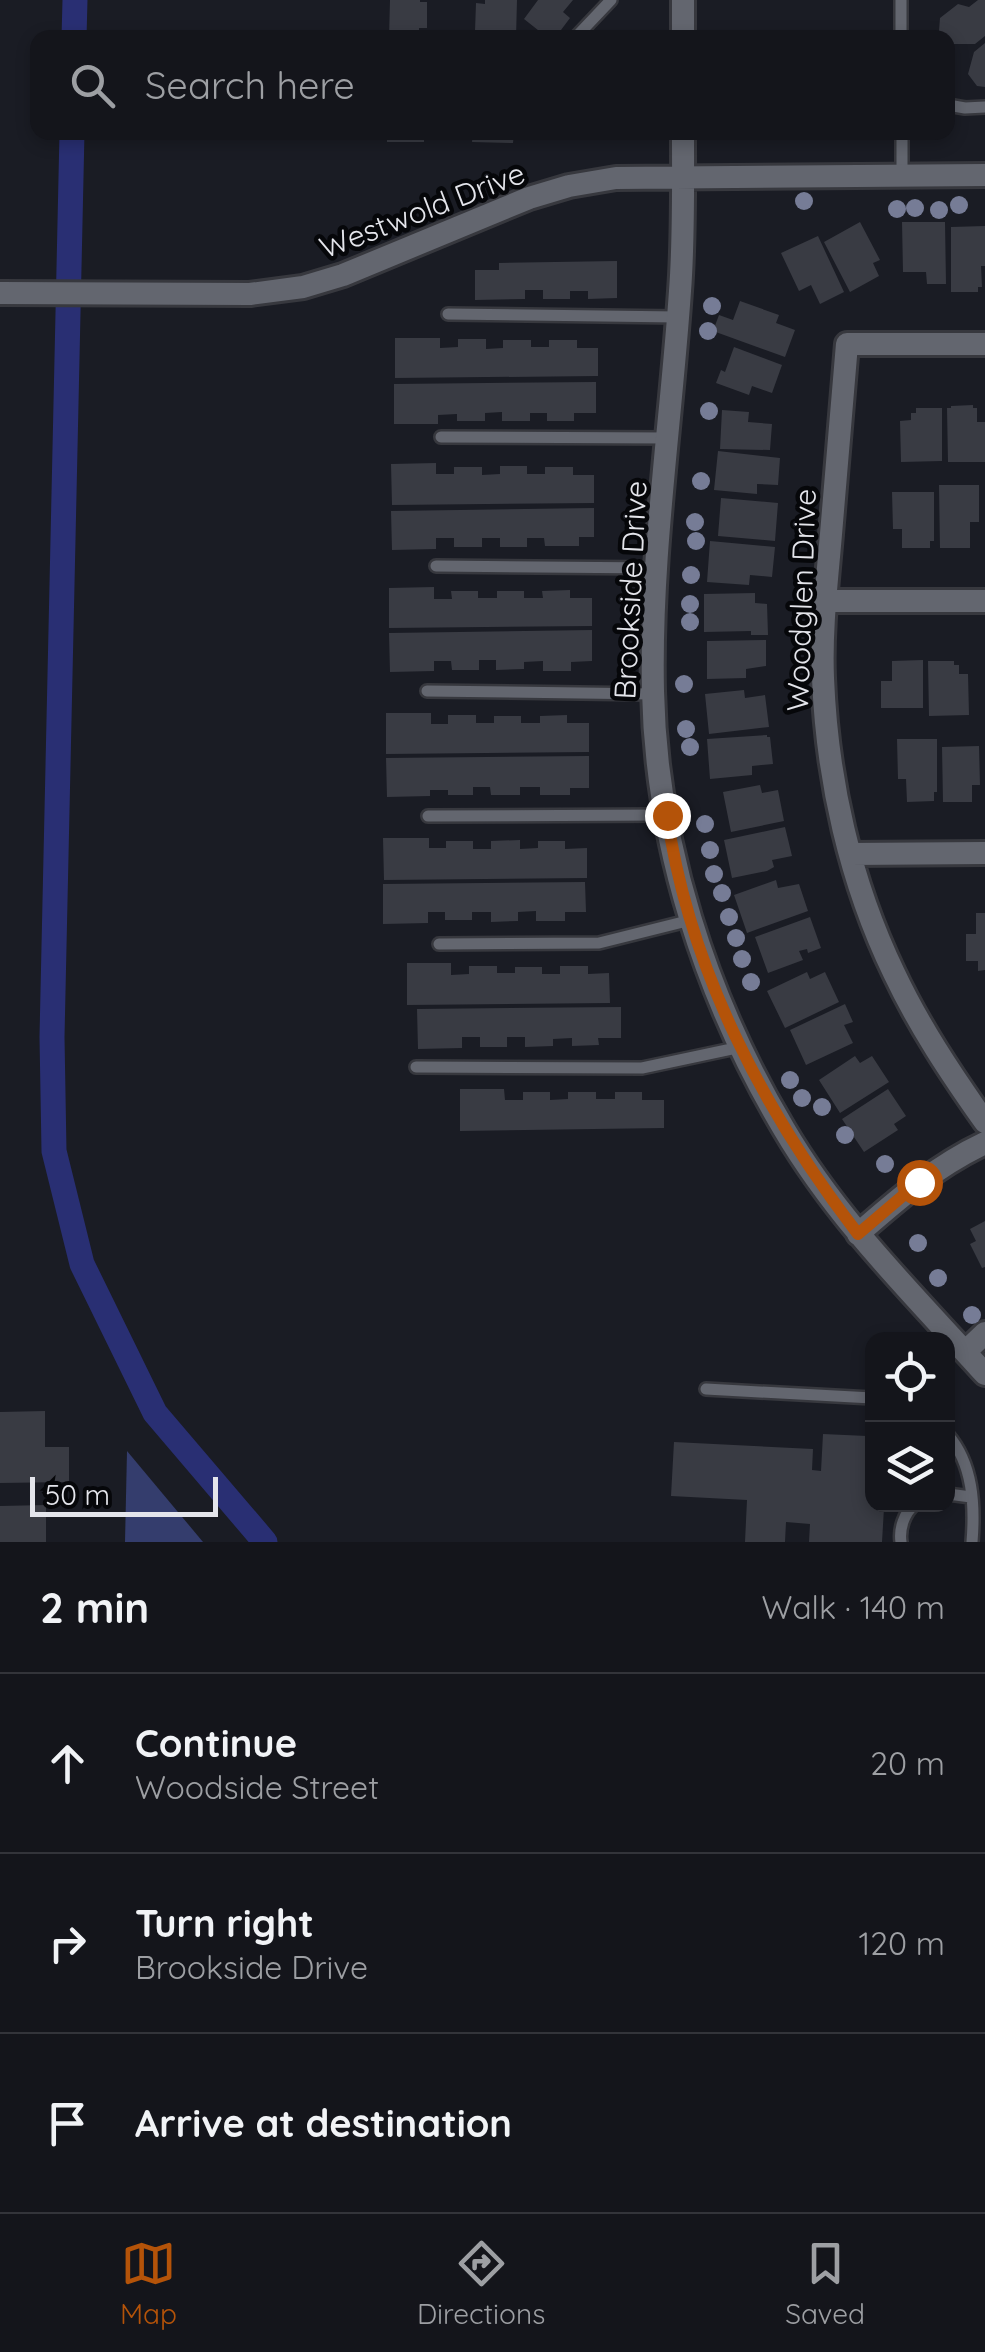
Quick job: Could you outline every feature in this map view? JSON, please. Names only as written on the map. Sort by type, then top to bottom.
[{"type":"street","points":[[683,0],[683,30]]},
{"type":"street","name":"Brookside Drive","points":[[683,140],[678,317],[653,614],[653,694],[667,815],[691,920],[714,988],[740,1047],[785,1130],[858,1234],[985,1374]]},
{"type":"street","name":"Westwold Drive","points":[[0,292],[250,294],[302,286],[343,276],[529,198],[616,178],[985,175]]},
{"type":"street","name":"Woodglen Drive","points":[[985,344],[847,344],[825,602],[823,676],[838,804],[868,914],[893,973],[930,1041],[985,1122]]},
{"type":"street","points":[[825,602],[985,601]]},
{"type":"street","points":[[850,854],[985,854]]},
{"type":"street","points":[[858,1234],[919,1182],[958,1155],[985,1143]]},
{"type":"street","points":[[965,1352],[985,1333]]},
{"type":"lane","points":[[583,30],[611,0]]},
{"type":"lane","points":[[901,0],[901,30]]},
{"type":"lane","points":[[955,106],[985,107]]},
{"type":"lane","points":[[902,140],[902,176]]},
{"type":"lane","points":[[448,314],[678,317]]},
{"type":"lane","points":[[441,437],[668,438]]},
{"type":"lane","points":[[436,566],[657,568]]},
{"type":"lane","points":[[427,690],[653,694]]},
{"type":"lane","points":[[428,816],[667,815]]},
{"type":"lane","points":[[439,944],[599,943],[691,920]]},
{"type":"lane","points":[[416,1067],[642,1068],[740,1047]]},
{"type":"lane","points":[[706,1389],[865,1398]]},
{"type":"lane","points":[[955,1444],[961,1451],[970,1485],[972,1542]]},
{"type":"lane","points":[[955,1495],[971,1497]]},
{"type":"lane","points":[[901,1542],[899,1532],[907,1512]]},
{"type":"shaded area","points":[[127,1451],[203,1542],[125,1542]]},
{"type":"building","points":[[390,0],[427,2],[427,28],[389,30]]},
{"type":"building","points":[[485,0],[517,0],[516,30],[475,30],[476,3],[485,4]]},
{"type":"building","points":[[538,0],[573,0],[563,12],[570,18],[561,30],[538,30],[524,19]]},
{"type":"building","points":[[985,0],[985,36],[975,44],[955,44],[955,30],[939,30],[940,18],[958,4],[969,7]]},
{"type":"building","points":[[985,43],[985,87],[977,86],[968,74],[974,52]]},
{"type":"building","points":[[387,140],[424,140],[424,142]]},
{"type":"building","points":[[472,140],[513,140],[513,143]]},
{"type":"building","points":[[860,222],[880,260],[873,263],[879,276],[850,292],[824,242]]},
{"type":"building","points":[[902,222],[945,222],[946,284],[927,284],[926,272],[903,272]]},
{"type":"building","points":[[985,226],[982,287],[978,287],[978,292],[951,292],[951,227]]},
{"type":"building","points":[[818,236],[844,292],[820,304],[811,285],[799,291],[781,253]]},
{"type":"building","points":[[617,261],[617,298],[588,299],[588,291],[570,291],[570,299],[543,299],[543,290],[525,290],[525,299],[475,300],[475,270],[499,270],[499,263]]},
{"type":"building","points":[[740,301],[779,315],[776,323],[795,330],[785,357],[713,331],[719,315],[733,320]]},
{"type":"building","points":[[395,338],[440,338],[440,348],[458,347],[458,339],[486,339],[486,349],[503,348],[503,340],[531,340],[531,347],[549,347],[549,340],[577,340],[577,348],[598,348],[598,376],[395,378]]},
{"type":"building","points":[[734,347],[782,365],[772,393],[752,386],[749,395],[716,383],[721,370],[725,372]]},
{"type":"building","points":[[596,382],[596,413],[574,413],[574,421],[547,421],[547,413],[530,413],[530,421],[502,421],[502,412],[485,413],[485,421],[457,421],[457,414],[438,415],[438,424],[394,424],[394,384]]},
{"type":"building","points":[[916,408],[942,408],[942,461],[901,462],[900,421],[911,420]]},
{"type":"building","points":[[947,408],[977,408],[977,422],[985,422],[985,462],[948,462]]},
{"type":"building","points":[[722,410],[749,412],[748,422],[772,424],[770,450],[720,449]]},
{"type":"building","points":[[718,451],[780,458],[778,485],[757,484],[757,494],[714,490]]},
{"type":"building","points":[[436,463],[436,474],[454,474],[454,467],[482,467],[482,475],[500,474],[500,466],[527,466],[527,474],[545,474],[545,467],[573,467],[573,475],[594,475],[594,503],[392,505],[391,464]]},
{"type":"building","points":[[939,485],[979,485],[979,522],[970,522],[970,548],[940,548]]},
{"type":"building","points":[[892,492],[934,492],[934,541],[930,541],[930,548],[902,548],[902,529],[893,529]]},
{"type":"building","points":[[721,498],[778,503],[775,541],[718,536]]},
{"type":"building","points":[[594,508],[594,537],[579,537],[579,546],[545,546],[544,538],[527,538],[527,547],[500,547],[500,538],[482,538],[482,547],[454,547],[454,538],[436,538],[436,549],[392,550],[391,511]]},
{"type":"building","points":[[710,541],[775,547],[772,577],[750,575],[749,585],[707,582]]},
{"type":"building","points":[[434,587],[434,599],[452,599],[451,591],[478,591],[478,598],[497,598],[497,591],[524,591],[524,598],[543,598],[542,591],[570,590],[570,598],[592,598],[592,626],[389,628],[389,588]]},
{"type":"building","points":[[755,593],[755,603],[767,604],[768,635],[751,635],[751,631],[704,632],[704,594]]},
{"type":"building","points":[[592,630],[592,661],[571,662],[571,671],[543,671],[543,661],[524,662],[524,669],[496,670],[496,660],[479,660],[479,670],[452,670],[451,661],[434,661],[434,671],[390,672],[389,633]]},
{"type":"building","points":[[766,640],[766,666],[746,669],[746,678],[707,679],[707,641]]},
{"type":"building","points":[[923,660],[923,708],[881,708],[881,681],[892,681],[892,661]]},
{"type":"building","points":[[928,661],[954,661],[954,665],[959,665],[959,674],[968,674],[969,715],[929,716]]},
{"type":"building","points":[[744,690],[745,698],[765,695],[769,727],[709,734],[705,694]]},
{"type":"building","points":[[386,713],[431,713],[431,724],[448,724],[448,715],[476,715],[476,723],[494,723],[494,716],[521,716],[521,723],[540,723],[540,716],[567,715],[567,723],[589,723],[589,752],[386,754]]},
{"type":"building","points":[[767,735],[773,764],[752,766],[752,775],[710,779],[707,739]]},
{"type":"building","points":[[897,739],[937,739],[934,801],[907,802],[906,779],[898,779]]},
{"type":"building","points":[[979,746],[980,785],[972,785],[972,802],[943,802],[942,747]]},
{"type":"building","points":[[589,756],[589,788],[570,788],[570,795],[540,795],[540,787],[520,787],[520,795],[491,795],[490,787],[473,787],[473,795],[430,790],[430,796],[387,797],[386,758]]},
{"type":"building","points":[[760,785],[762,793],[778,790],[784,821],[731,832],[723,792]]},
{"type":"building","points":[[785,827],[792,856],[772,860],[774,867],[767,871],[732,878],[724,840]]},
{"type":"building","points":[[383,838],[429,838],[429,848],[446,848],[446,841],[473,841],[473,849],[491,849],[491,841],[520,840],[520,849],[538,848],[538,841],[565,841],[565,849],[587,848],[587,878],[384,880]]},
{"type":"building","points":[[776,880],[778,888],[799,884],[808,911],[747,933],[734,895]]},
{"type":"building","points":[[585,882],[586,912],[565,912],[565,921],[536,921],[536,911],[518,912],[518,921],[491,922],[491,912],[472,912],[472,920],[445,920],[445,912],[428,912],[428,923],[383,924],[383,884]]},
{"type":"building","points":[[976,913],[985,913],[985,970],[978,971],[978,961],[966,961],[966,934],[976,934]]},
{"type":"building","points":[[810,917],[821,948],[808,953],[807,949],[799,951],[803,960],[768,973],[755,937]]},
{"type":"building","points":[[407,963],[451,963],[451,975],[469,974],[469,966],[497,966],[497,973],[515,973],[515,967],[542,967],[542,974],[560,974],[560,966],[588,966],[588,974],[609,973],[610,1003],[407,1005]]},
{"type":"building","points":[[807,972],[810,979],[825,972],[839,1002],[785,1028],[767,991]]},
{"type":"building","points":[[845,1004],[853,1022],[844,1025],[853,1043],[806,1065],[790,1030]]},
{"type":"building","points":[[621,1007],[621,1038],[598,1038],[599,1045],[572,1046],[572,1038],[553,1039],[553,1046],[525,1047],[525,1037],[507,1037],[507,1047],[480,1047],[480,1037],[462,1037],[462,1048],[418,1049],[417,1009]]},
{"type":"building","points":[[855,1056],[860,1063],[872,1056],[889,1082],[840,1113],[819,1080]]},
{"type":"building","points":[[460,1089],[504,1089],[505,1100],[523,1100],[523,1092],[550,1092],[550,1100],[568,1099],[568,1092],[596,1092],[596,1099],[615,1099],[615,1092],[642,1092],[642,1100],[664,1100],[664,1128],[460,1131]]},
{"type":"building","points":[[888,1089],[906,1116],[894,1124],[898,1130],[864,1152],[842,1119]]},
{"type":"building","points":[[985,1221],[982,1268],[970,1244],[976,1241],[970,1229]]},
{"type":"building","points":[[45,1411],[45,1447],[69,1447],[69,1482],[0,1483],[0,1412]]},
{"type":"building","points":[[823,1434],[865,1436],[865,1512],[884,1512],[882,1542],[809,1542],[810,1524],[786,1522],[785,1542],[745,1542],[747,1500],[671,1496],[674,1442],[813,1449],[812,1470],[821,1471]]},
{"type":"building","points":[[46,1505],[46,1542],[0,1542],[0,1506]]},
{"type":"waterway","points":[[74,30],[75,0]]},
{"type":"waterway","points":[[72,140],[52,1037],[54,1151],[82,1264],[155,1413],[265,1542]]},
{"type":"route","points":[[667,815],[689,913],[714,988],[746,1061],[829,1196],[858,1234],[919,1182]]}]
